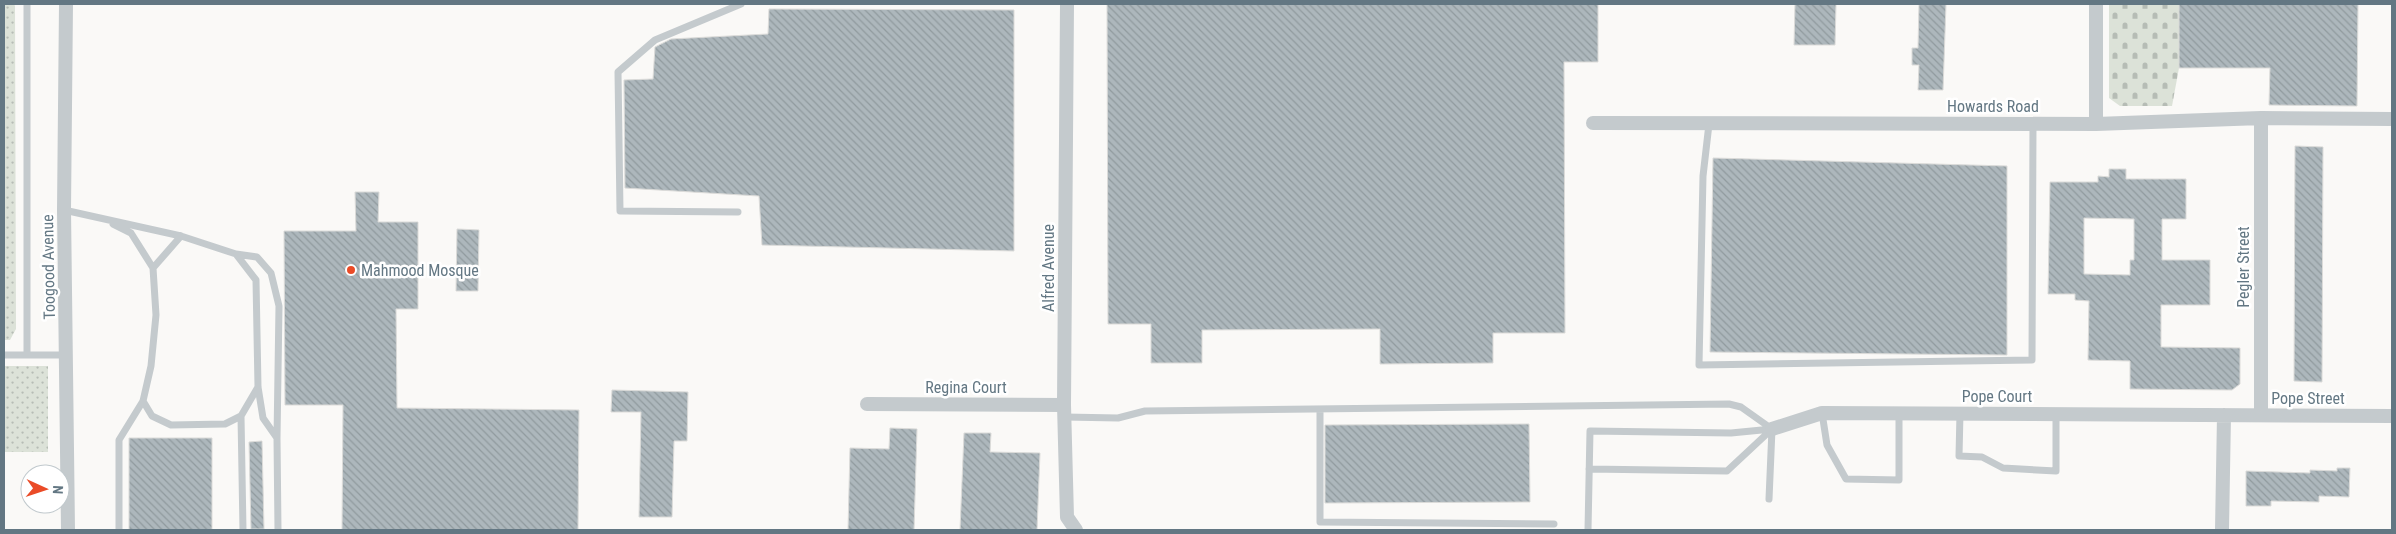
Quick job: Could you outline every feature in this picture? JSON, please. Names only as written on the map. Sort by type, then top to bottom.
[{"type":"street","name":"Toogood Avenue","points":[[66,4],[64,210],[68,530]]},
{"type":"street","name":"Alfred Avenue","points":[[1067,4],[1064,411],[1066,517],[1076,530]]},
{"type":"street","points":[[2096,4],[2096,124]]},
{"type":"street","name":"Howards Road","points":[[1593,123],[2096,124],[2261,118],[2392,119]]},
{"type":"street","name":"Pegler Street","points":[[2261,118],[2261,415]]},
{"type":"street","name":"Regina Court","points":[[866,404],[1064,411]]},
{"type":"street","name":"Pope Court","points":[[1772,429],[1822,413],[2224,415]]},
{"type":"street","points":[[2222,530],[2224,415]]},
{"type":"street","name":"Pope Street","points":[[2224,415],[2392,416]]},
{"type":"lane","points":[[26,355],[27,4]]},
{"type":"lane","points":[[738,212],[620,211],[618,72],[655,40],[741,4]]},
{"type":"lane","points":[[1709,124],[1703,176],[1699,365],[2032,360],[2033,124]]},
{"type":"lane","points":[[64,210],[181,236],[236,254],[257,257],[271,273],[279,306],[276,438],[278,530]]},
{"type":"lane","points":[[104,219],[131,233],[153,268],[156,315],[154,343],[143,401],[119,440],[119,530]]},
{"type":"lane","points":[[153,268],[181,236]]},
{"type":"lane","points":[[236,254],[256,280],[258,387],[263,418],[276,438]]},
{"type":"lane","points":[[4,355],[67,355]]},
{"type":"lane","points":[[143,401],[152,416],[171,425],[226,424],[241,416],[258,387]]},
{"type":"lane","points":[[1064,411],[1118,418],[1145,411],[1730,404],[1741,407],[1772,429]]},
{"type":"lane","points":[[1320,409],[1320,522],[1554,524]]},
{"type":"lane","points":[[1822,413],[1827,445],[1846,479],[1899,480],[1899,413]]},
{"type":"lane","points":[[1960,413],[1959,456],[1982,457],[2003,468],[2056,471],[2056,414]]},
{"type":"lane","points":[[241,416],[244,530]]},
{"type":"lane","points":[[1588,530],[1590,431],[1731,433],[1772,429]]},
{"type":"lane","points":[[1589,469],[1727,471],[1772,429]]},
{"type":"lane","points":[[1769,499],[1772,429]]},
{"type":"green space","points":[[4,4],[14,4],[15,6],[16,329],[10,340],[4,340]]},
{"type":"green space","points":[[2109,4],[2179,4],[2179,68],[2172,106],[2120,106],[2109,98]]},
{"type":"green space","points":[[4,366],[48,366],[48,452],[4,452]]},
{"type":"building","points":[[1107,4],[1598,4],[1598,62],[1564,62],[1565,333],[1493,333],[1493,363],[1380,364],[1380,329],[1202,330],[1202,363],[1151,363],[1151,324],[1108,324]]},
{"type":"building","points":[[1795,4],[1836,4],[1835,45],[1794,45]]},
{"type":"building","points":[[1919,4],[1946,4],[1943,90],[1918,90],[1919,65],[1912,65],[1912,48],[1918,48]]},
{"type":"building","points":[[2179,4],[2358,4],[2357,106],[2269,105],[2270,68],[2179,68]]},
{"type":"building","points":[[769,9],[1014,10],[1014,251],[762,245],[759,196],[625,188],[624,80],[653,79],[655,47],[671,39],[768,34]]},
{"type":"building","points":[[2295,146],[2323,147],[2322,382],[2294,381]]},
{"type":"building","points":[[1713,158],[2007,166],[2007,355],[1710,352]]},
{"type":"building","points":[[2109,169],[2126,169],[2126,179],[2186,179],[2186,219],[2162,219],[2162,260],[2210,260],[2210,305],[2161,305],[2161,347],[2240,348],[2240,384],[2232,390],[2130,389],[2130,361],[2088,360],[2089,301],[2075,300],[2075,294],[2048,294],[2050,182],[2098,182],[2098,176],[2109,177]],"holes":[[[2084,218],[2134,219],[2134,260],[2130,260],[2130,275],[2084,274]]]},
{"type":"building","points":[[355,192],[379,192],[378,222],[418,222],[418,309],[396,309],[397,408],[579,410],[578,530],[342,530],[343,405],[285,405],[284,231],[356,231]]},
{"type":"building","points":[[457,229],[479,230],[478,291],[456,291]]},
{"type":"building","points":[[612,390],[688,392],[687,441],[674,441],[672,517],[639,517],[641,412],[611,412]]},
{"type":"building","points":[[1529,424],[1530,502],[1325,503],[1325,425]]},
{"type":"building","points":[[890,428],[917,429],[914,530],[848,530],[850,448],[889,449]]},
{"type":"building","points":[[964,433],[991,433],[990,452],[1040,453],[1037,530],[960,530]]},
{"type":"building","points":[[129,438],[212,438],[212,530],[129,530]]},
{"type":"building","points":[[262,441],[264,529],[251,529],[249,442]]},
{"type":"building","points":[[2337,468],[2350,468],[2349,497],[2319,496],[2319,502],[2271,501],[2271,506],[2246,506],[2246,471],[2310,473],[2310,470],[2337,471]]},
{"type":"place","name":"Mahmood Mosque","points":[[351,270]]}]
